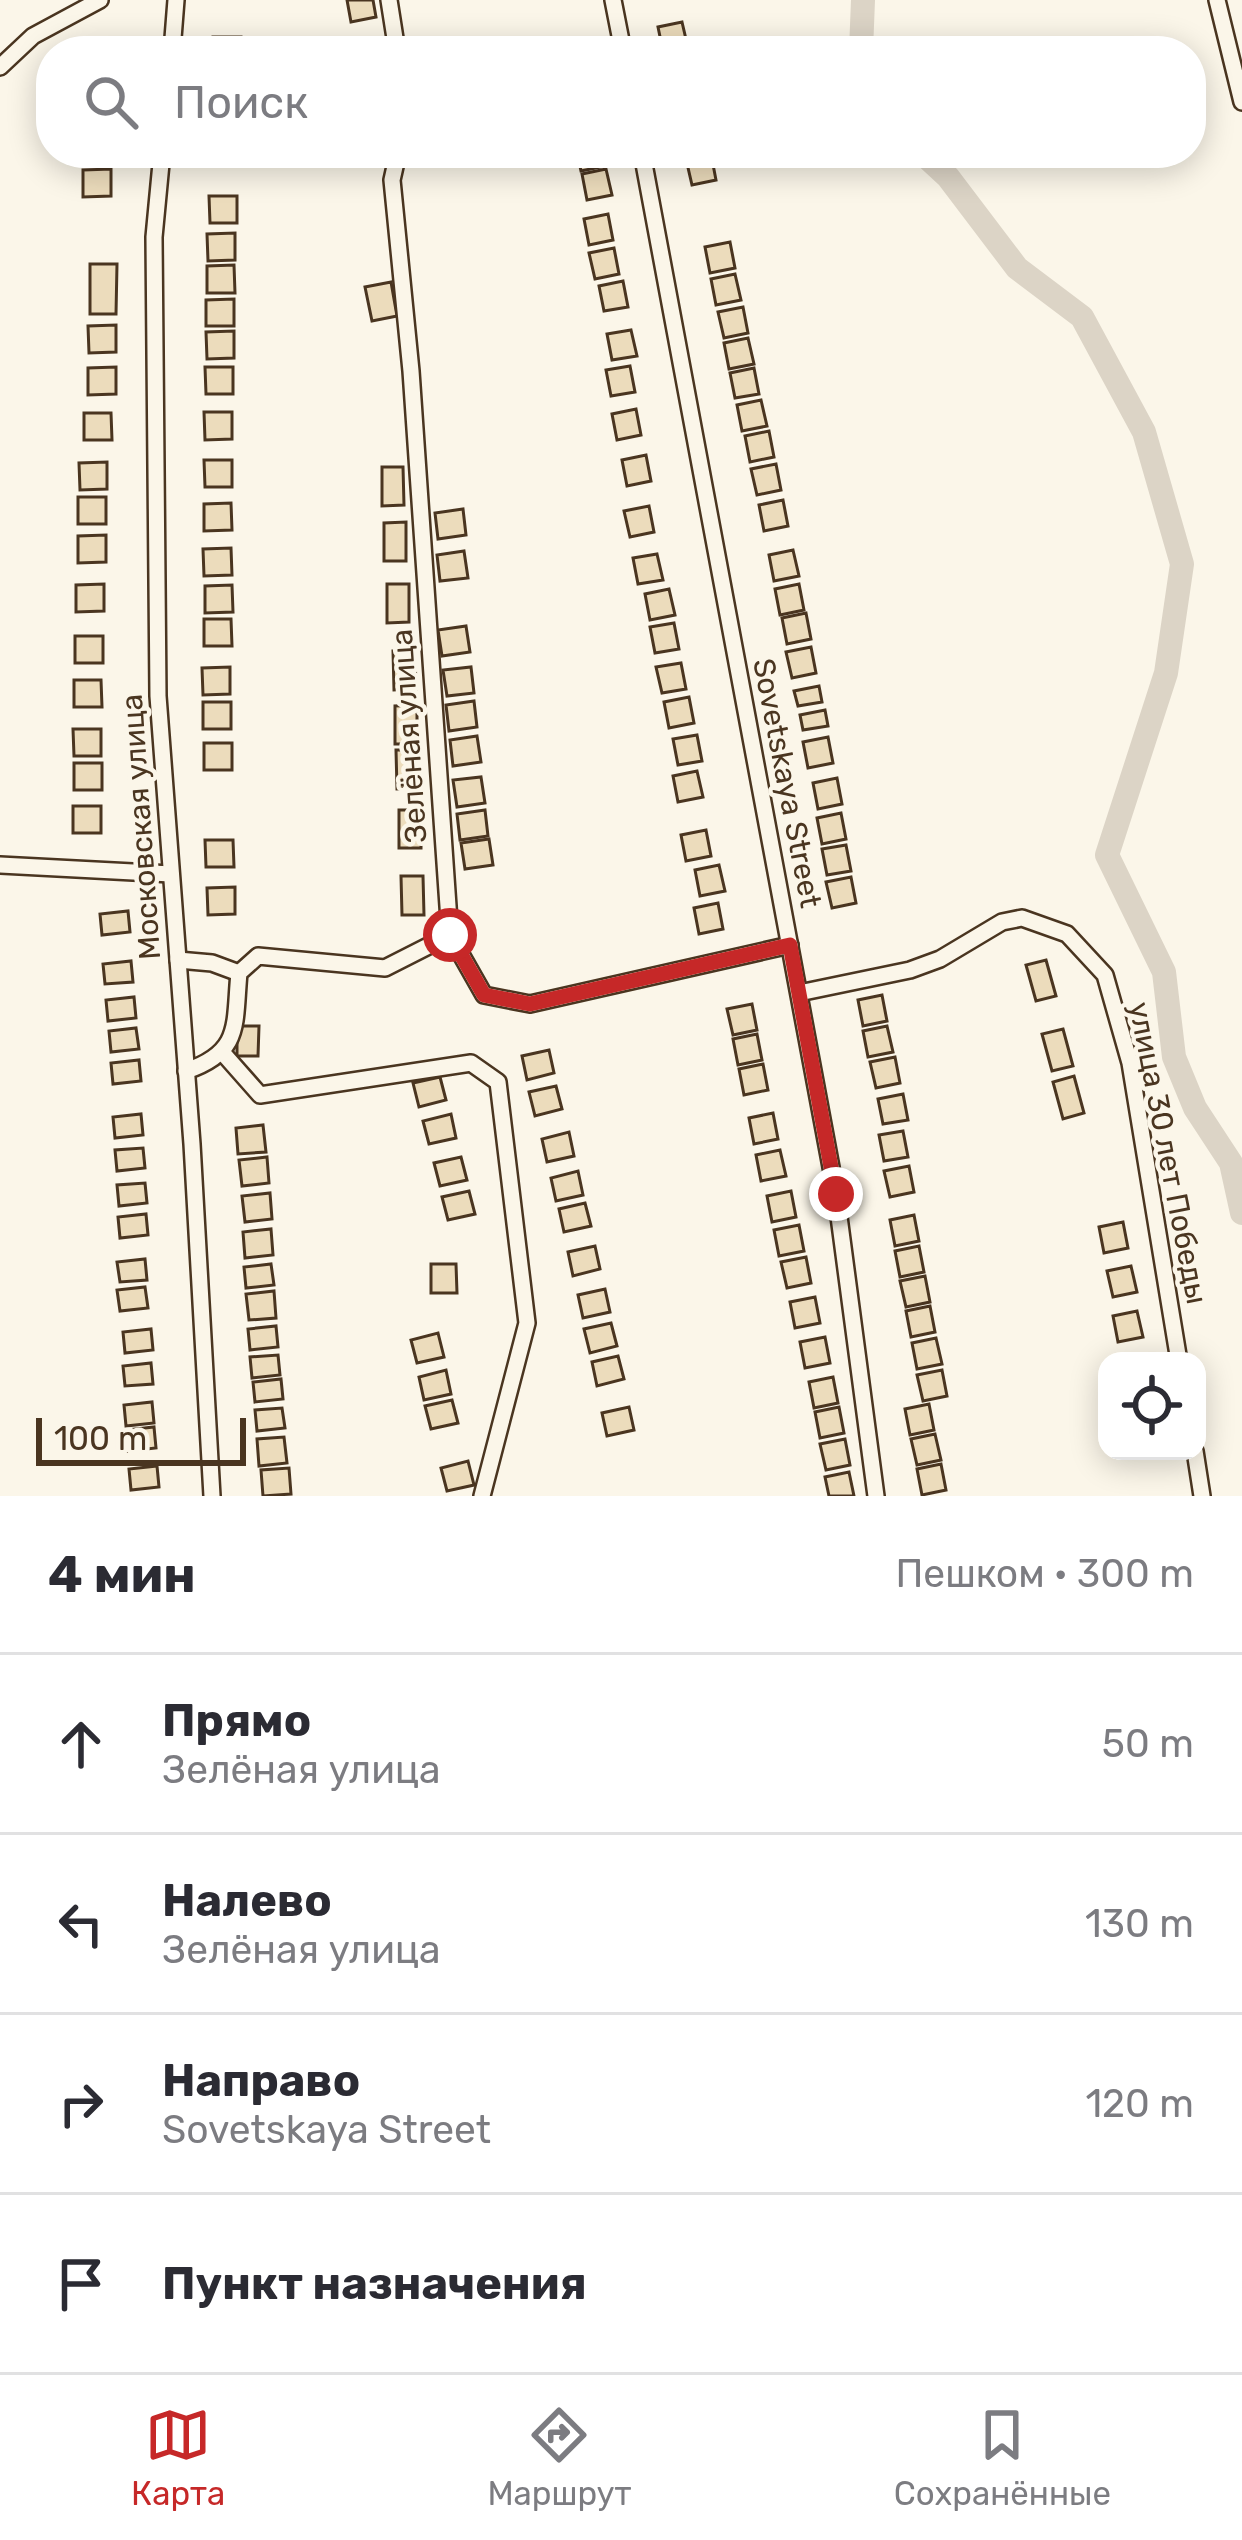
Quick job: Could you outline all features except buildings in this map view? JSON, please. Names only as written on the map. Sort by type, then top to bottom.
[{"type":"street","points":[[0,67],[33,36],[100,0]]},
{"type":"street","points":[[173,36],[176,0]]},
{"type":"street","points":[[389,0],[395,36]]},
{"type":"street","points":[[614,0],[620,36]]},
{"type":"street","points":[[1217,0],[1242,102]]},
{"type":"street","name":"Московская улица","points":[[161,168],[154,237],[158,696],[212,1496]]},
{"type":"street","name":"Зелёная улица","points":[[395,168],[450,935],[484,995],[530,1004],[790,945]]},
{"type":"street","name":"Sovetskaya Street","points":[[645,168],[836,1194],[876,1496]]},
{"type":"street","points":[[0,865],[171,874]]},
{"type":"street","name":"улица 30 лет Победы","points":[[799,994],[910,970],[1002,922],[1034,920],[1067,934],[1105,975],[1130,1063],[1178,1352]]},
{"type":"street","points":[[186,1070],[214,1061],[233,1041],[239,973],[259,956],[385,968],[450,935]]},
{"type":"street","points":[[178,960],[212,963],[239,973]]},
{"type":"street","points":[[223,1052],[260,1095],[471,1063],[498,1082],[527,1323],[482,1496]]},
{"type":"street","points":[[1196,1460],[1202,1496]]},
{"type":"waterway","points":[[862,36],[863,0]]},
{"type":"waterway","points":[[938,168],[1017,268],[1082,317],[1144,432],[1182,564],[1166,673],[1107,855],[1164,972],[1174,1057],[1195,1108],[1231,1163],[1242,1213]]},
{"type":"route","points":[[450,935],[484,995],[530,1004],[790,945],[836,1194]]}]
